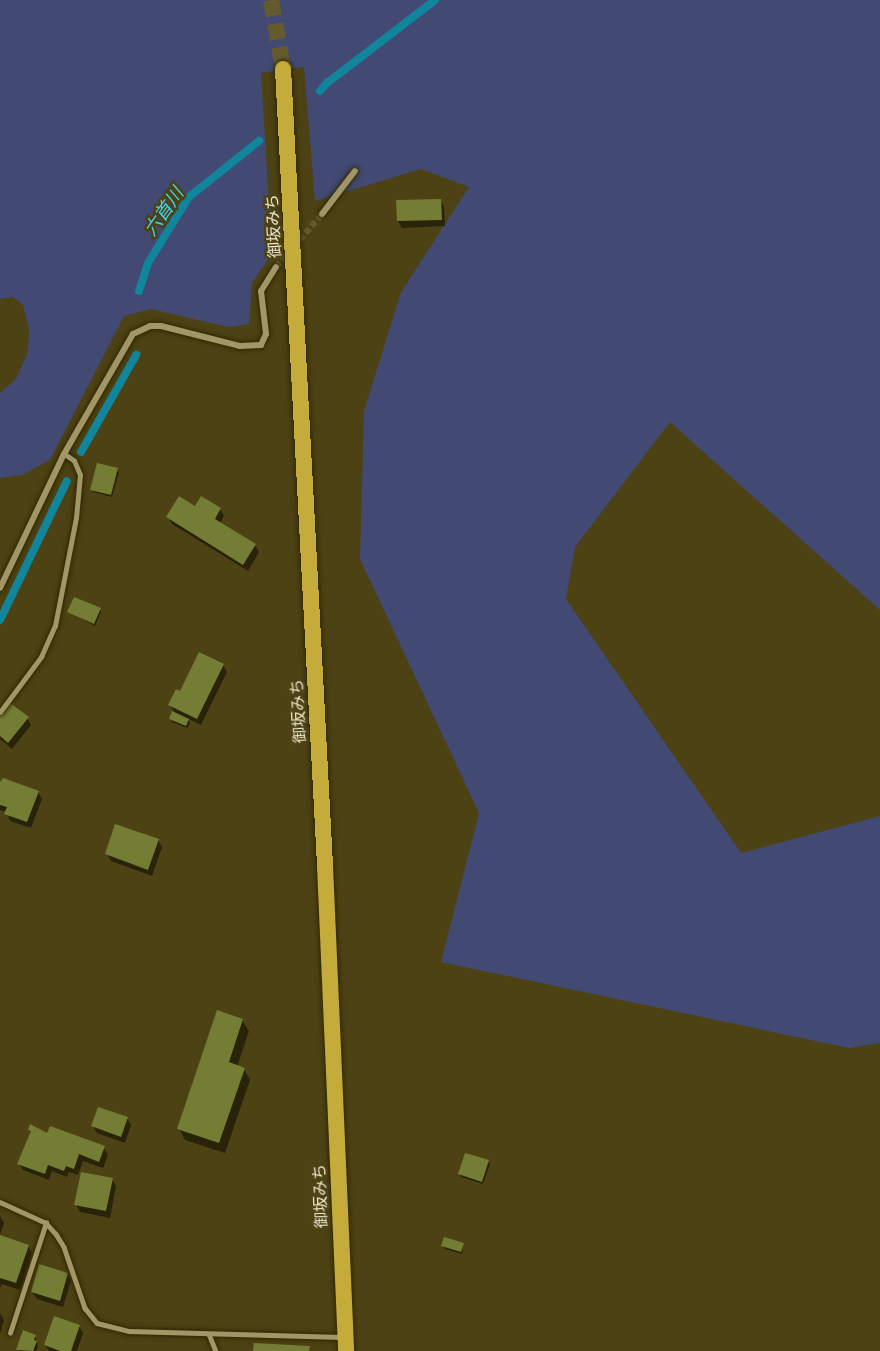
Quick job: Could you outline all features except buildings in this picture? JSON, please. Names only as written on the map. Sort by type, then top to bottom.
[{"type":"highway","name":"御坂みち","points":[[283,69],[325,866],[346,1344]]},
{"type":"street","points":[[322,214],[355,171]]},
{"type":"street","points":[[0,588],[64,454],[134,334],[141,328],[150,326],[172,328],[240,346],[261,345],[266,334],[261,291],[276,267]]},
{"type":"lane","points":[[0,712],[41,657],[55,626],[76,518],[80,475],[74,461],[64,454]]},
{"type":"lane","points":[[0,1202],[46,1222],[64,1247],[85,1308],[97,1323],[129,1331],[346,1344]]},
{"type":"lane","points":[[10,1333],[46,1222]]},
{"type":"lane","points":[[209,1334],[210,1342],[216,1351]]},
{"type":"shaded area","points":[[0,0],[880,0],[880,610],[670,422],[575,547],[566,599],[741,853],[880,816],[880,1043],[849,1048],[441,962],[479,813],[360,559],[364,411],[401,292],[469,187],[421,169],[315,201],[304,67],[261,73],[272,253],[252,283],[249,324],[228,327],[151,309],[124,316],[50,460],[22,475],[0,478],[0,393],[16,379],[28,351],[29,330],[23,305],[13,297],[0,299]]},
{"type":"waterway","name":"六首川","points":[[320,91],[327,83],[435,0]]},
{"type":"waterway","name":"六首川","points":[[139,291],[148,263],[189,197],[259,141]]},
{"type":"waterway","name":"六首川","points":[[81,452],[136,355]]},
{"type":"waterway","name":"六首川","points":[[0,620],[67,481]]},
{"type":"tunnel","points":[[271,0],[283,69]]},
{"type":"tunnel","points":[[276,267],[322,214]]}]
